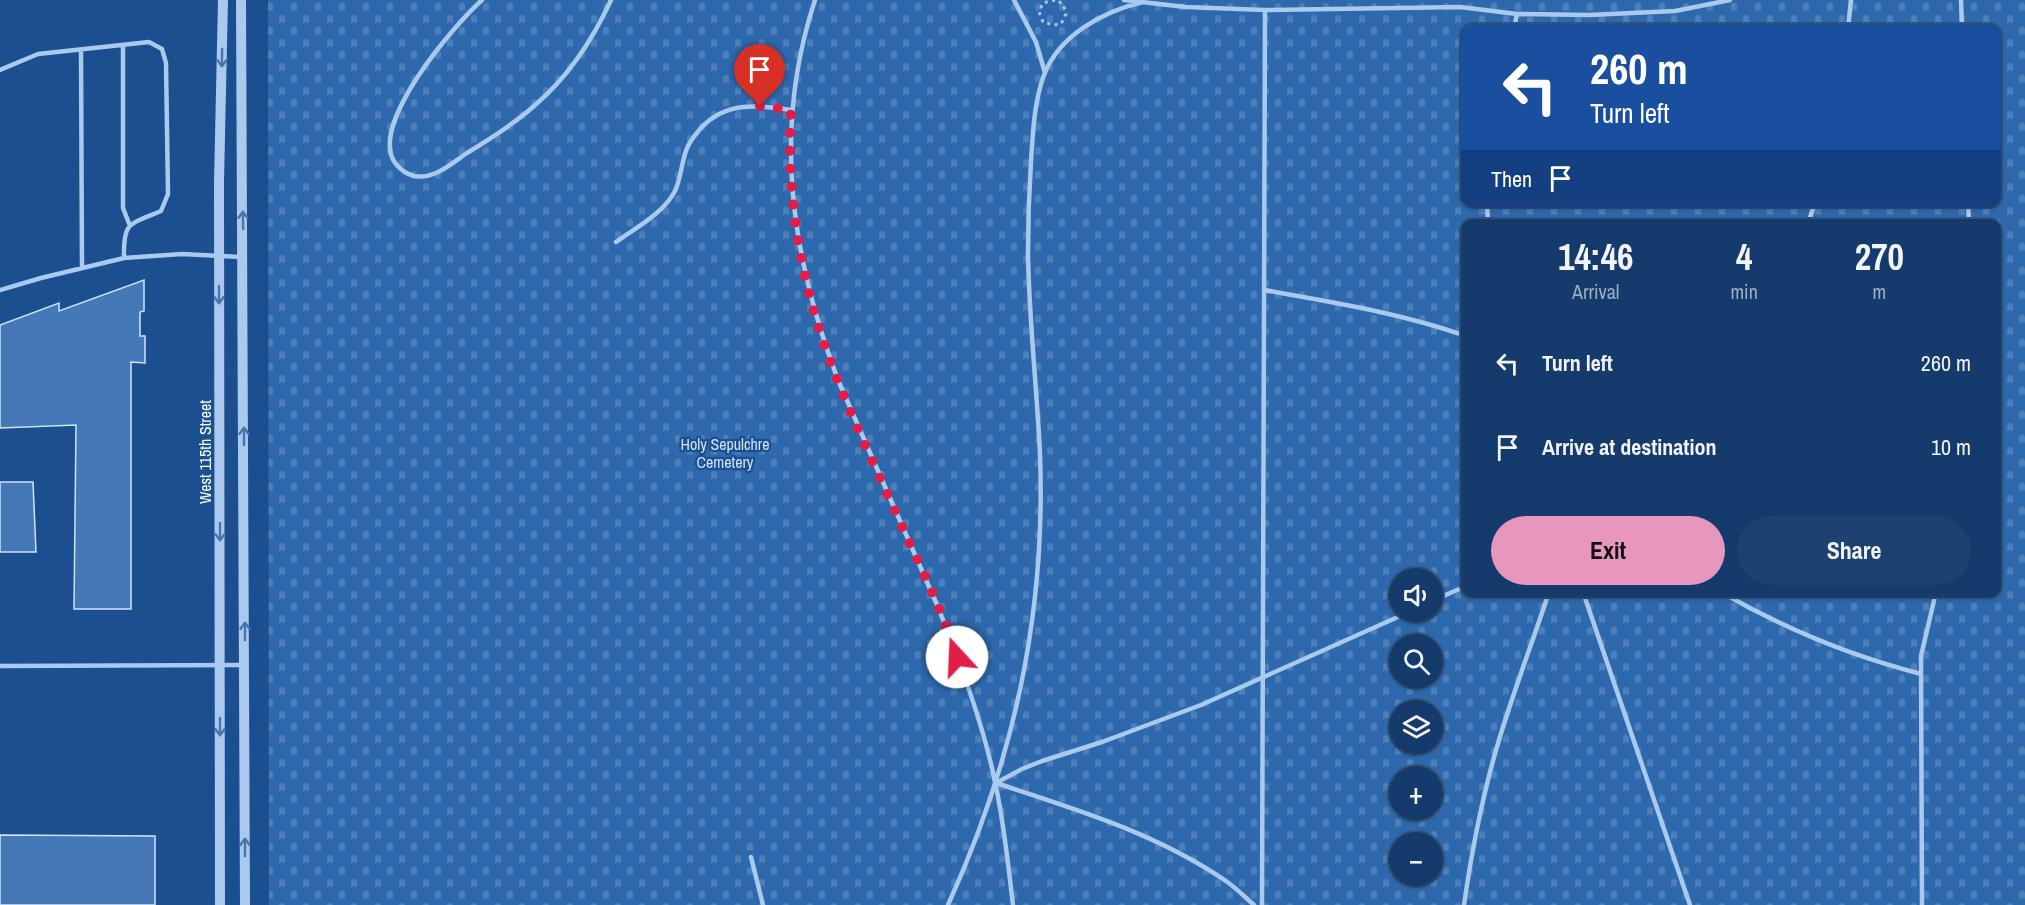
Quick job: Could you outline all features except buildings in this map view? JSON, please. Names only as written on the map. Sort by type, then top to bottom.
[{"type":"street","name":"West 115th Street","points":[[220,905],[219,255],[223,0]]},
{"type":"street","points":[[241,0],[245,905]]},
{"type":"lane","points":[[482,0],[460,20],[426,63],[401,106],[388,140],[391,158],[404,173],[416,176],[436,174],[534,107],[580,54],[611,0]]},
{"type":"lane","points":[[815,0],[803,43],[791,110],[793,202],[805,277],[822,337],[854,418],[948,633],[985,739],[996,783],[1013,905]]},
{"type":"lane","points":[[1014,0],[1036,42],[1045,73]]},
{"type":"lane","points":[[1124,0],[1186,7],[1265,10],[1460,8],[1517,14],[1588,15],[1675,11],[1730,0]]},
{"type":"lane","points":[[1848,24],[1851,0]]},
{"type":"lane","points":[[1961,0],[1962,24]]},
{"type":"lane","points":[[948,905],[996,783],[1018,701],[1034,609],[1040,509],[1040,458],[1028,257],[1028,214],[1037,105],[1045,73],[1057,53],[1072,36],[1106,14],[1143,2]]},
{"type":"lane","points":[[1262,905],[1265,10]]},
{"type":"lane","points":[[1515,24],[1517,14]]},
{"type":"lane","points":[[0,70],[38,54],[150,42],[162,49],[166,63],[168,194],[161,211],[130,225],[123,235],[124,258]]},
{"type":"lane","points":[[123,45],[123,208],[130,225]]},
{"type":"lane","points":[[81,50],[82,268]]},
{"type":"lane","points":[[616,242],[662,208],[674,192],[686,150],[694,135],[711,118],[742,107],[760,106],[791,110]]},
{"type":"lane","points":[[0,290],[124,258],[182,254],[243,257]]},
{"type":"lane","points":[[1264,290],[1364,308],[1461,334]]},
{"type":"lane","points":[[1443,596],[1461,588]]},
{"type":"lane","points":[[1464,905],[1479,819],[1494,760],[1547,597]]},
{"type":"lane","points":[[1585,597],[1690,905]]},
{"type":"lane","points":[[1731,597],[1796,630],[1849,652],[1920,674]]},
{"type":"lane","points":[[1922,905],[1920,674],[1925,637],[1935,597]]},
{"type":"lane","points":[[996,783],[1042,761],[1156,722],[1263,678],[1389,621]]},
{"type":"lane","points":[[0,666],[245,665]]},
{"type":"lane","points":[[996,783],[1103,819],[1152,839],[1227,882],[1254,905]]},
{"type":"lane","points":[[752,857],[763,905]]},
{"type":"path","points":[[1055,0],[1063,4],[1066,14],[1061,24],[1053,25],[1043,22],[1039,12],[1042,2],[1055,0]]},
{"type":"path","points":[[1063,4],[1068,0]]},
{"type":"green space","name":"Holy Sepulchre Cemetery","points":[[268,0],[2025,0],[2025,905],[269,905]]},
{"type":"route","points":[[760,106],[791,110],[790,171],[798,240],[805,277],[825,346],[854,418],[938,607],[957,657]]}]
